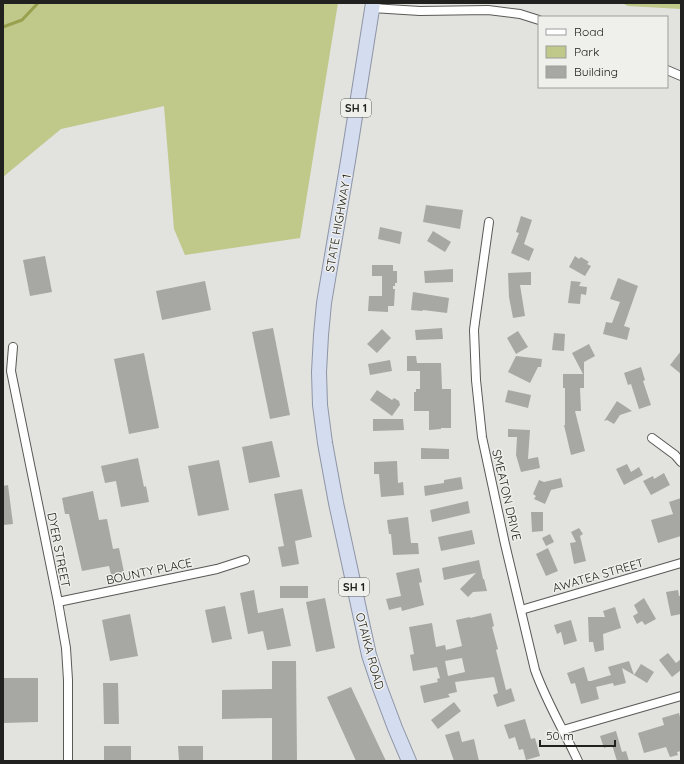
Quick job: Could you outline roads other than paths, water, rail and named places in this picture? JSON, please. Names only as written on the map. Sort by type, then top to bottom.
[{"type":"highway","name":"STATE HIGHWAY 1","points":[[325,443],[320,405],[319,372],[321,335],[330,268],[372,5]]},
{"type":"highway","name":"OTAIKA ROAD","points":[[325,443],[336,502],[369,655],[395,728],[409,761]]},
{"type":"street","points":[[372,5],[420,11],[488,10],[520,14],[538,20]]},
{"type":"street","points":[[668,70],[681,76]]},
{"type":"street","name":"SMEATON DRIVE","points":[[489,222],[474,322],[476,380],[484,450],[532,661],[539,682],[578,761]]},
{"type":"street","name":"DYER STREET","points":[[12,347],[11,370],[66,648],[68,680],[68,761]]},
{"type":"street","points":[[652,438],[675,455],[681,462]]},
{"type":"street","name":"BOUNTY PLACE","points":[[58,602],[217,569],[245,560]]},
{"type":"street","name":"AWATEA STREET","points":[[521,610],[681,563]]},
{"type":"street","points":[[563,730],[681,696]]},
{"type":"waterway","points":[[3,27],[22,20],[38,3]]}]
